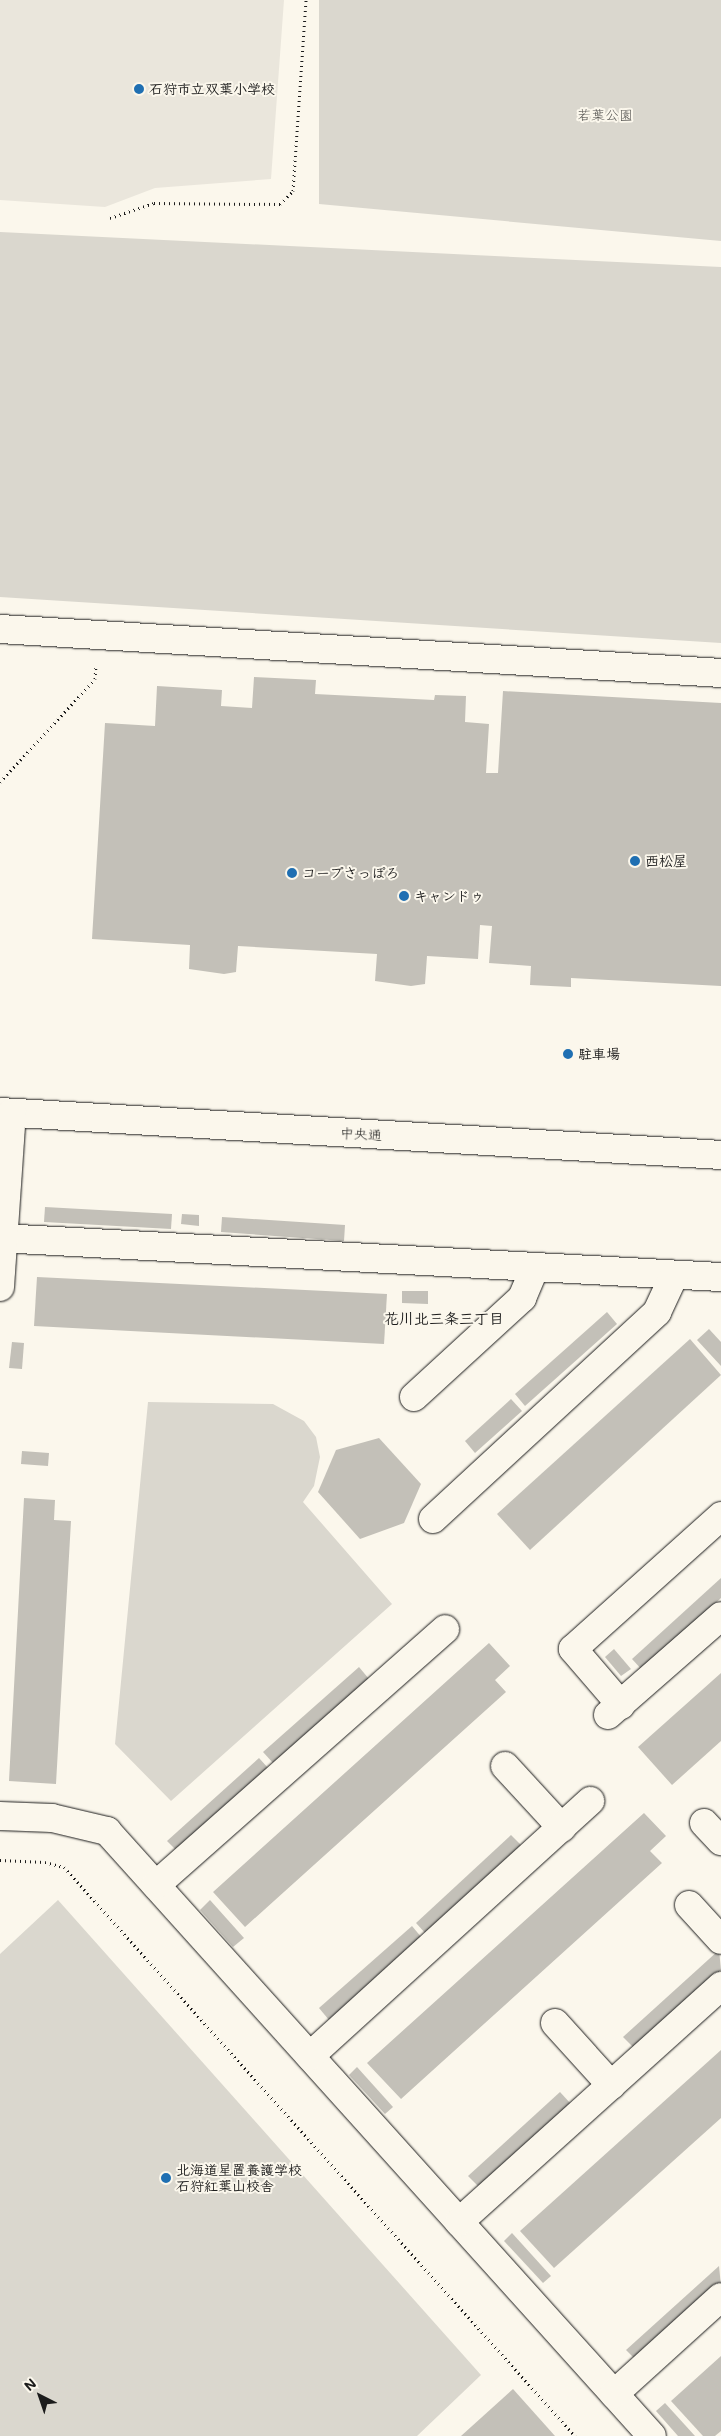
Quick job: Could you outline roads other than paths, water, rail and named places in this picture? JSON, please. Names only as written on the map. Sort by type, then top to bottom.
[{"type":"street","points":[[0,629],[721,673]]},
{"type":"street","points":[[0,1287],[6,1112]]},
{"type":"street","name":"中央通","points":[[6,1112],[721,1155]]},
{"type":"street","points":[[2,1238],[674,1276],[721,1277]]},
{"type":"street","points":[[414,1397],[522,1298],[535,1268]]},
{"type":"street","points":[[433,1518],[657,1312],[674,1276]]},
{"type":"street","points":[[721,1516],[573,1649],[615,1710],[721,1616]]},
{"type":"street","points":[[156,1885],[446,1629]]},
{"type":"street","points":[[505,1766],[562,1828]]},
{"type":"street","points":[[310,2056],[590,1801]]},
{"type":"street","points":[[0,1816],[52,1818],[107,1830],[652,2436]]},
{"type":"street","points":[[689,1905],[721,1940]]},
{"type":"street","points":[[459,2222],[721,1986]]},
{"type":"street","points":[[555,2023],[611,2084]]},
{"type":"street","points":[[614,2394],[721,2297]]},
{"type":"place","name":"石狩市立双葉小学校","points":[[139,89]]},
{"type":"place","name":"西松屋","points":[[635,861]]},
{"type":"place","name":"コープさっぽろ","points":[[292,873]]},
{"type":"place","name":"キャンドゥ","points":[[404,896]]},
{"type":"place","name":"駐車場","points":[[568,1054]]},
{"type":"place","name":"北海道星置養護学校 石狩紅葉山校舎","points":[[166,2178]]},
{"type":"district","name":"花川北三条三丁目","points":[[444,1319]]},
{"type":"park label","name":"若葉公園","points":[[605,115]]}]
